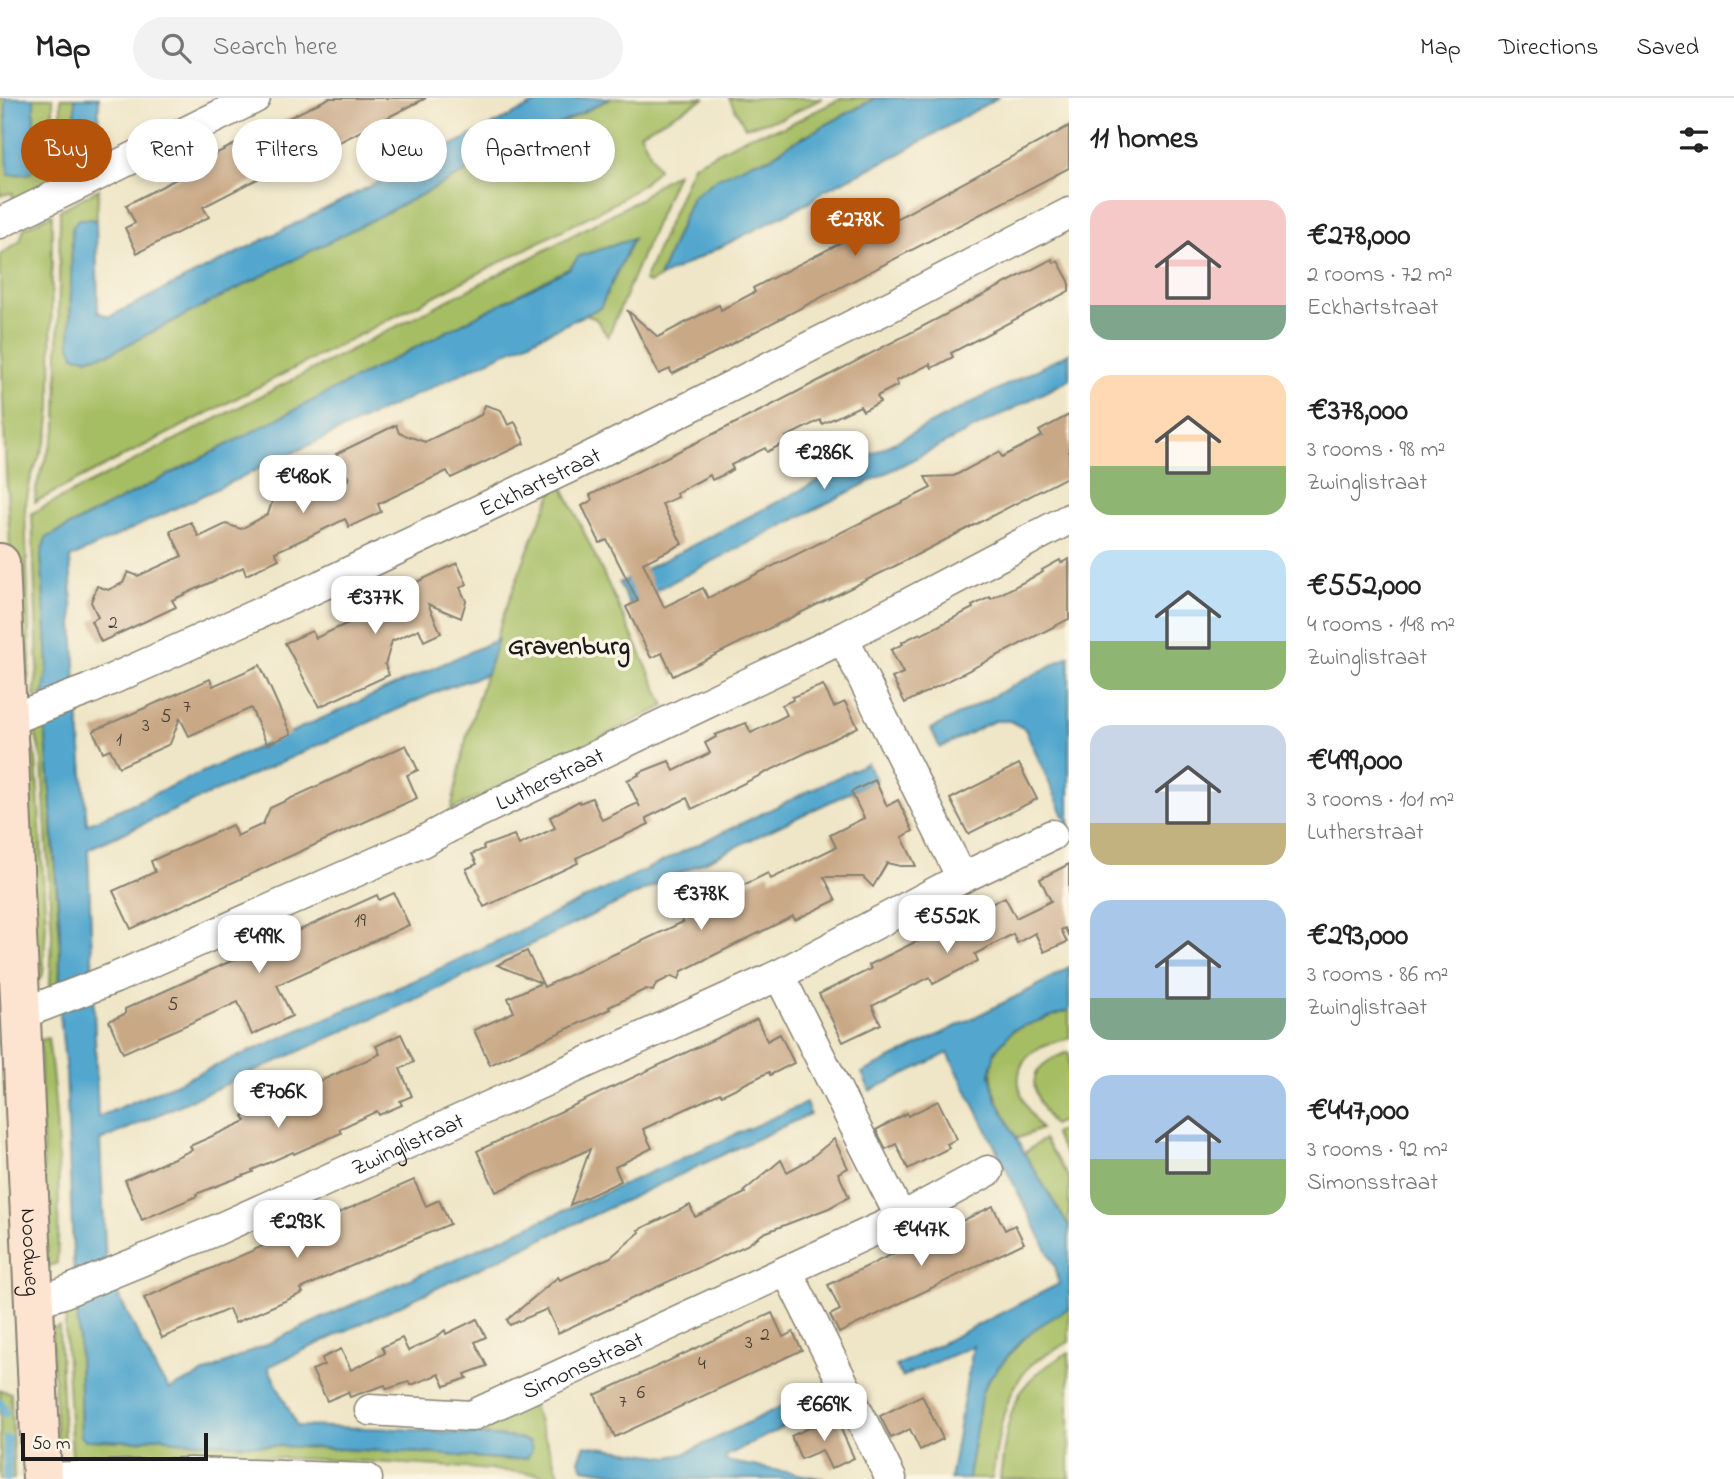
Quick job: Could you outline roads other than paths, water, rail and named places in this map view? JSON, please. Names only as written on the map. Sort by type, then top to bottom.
[{"type":"main road","name":"Noodweg","points":[[0,563],[18,717],[47,1298],[42,1478]]},
{"type":"street","points":[[0,223],[255,98]]},
{"type":"street","name":"Eckhartstraat","points":[[18,717],[88,690],[322,585],[544,480],[897,303],[1066,222]]},
{"type":"street","name":"Lutherstraat","points":[[32,1009],[115,978],[420,843],[460,821],[843,638],[1069,519]]},
{"type":"street","points":[[843,638],[962,878]]},
{"type":"street","name":"Zwinglistraat","points":[[47,1298],[214,1231],[779,975],[962,878],[1052,835]]},
{"type":"street","points":[[779,975],[901,1218]]},
{"type":"street","name":"Simonsstraat","points":[[369,1410],[471,1416],[901,1218],[988,1171]]},
{"type":"street","points":[[787,1271],[891,1479]]},
{"type":"street","points":[[42,1478],[192,1476],[367,1479]]},
{"type":"water","points":[[5,98],[34,98],[34,119],[21,119],[21,174],[8,175]]},
{"type":"water","points":[[75,98],[99,98],[98,119],[75,119]]},
{"type":"water","points":[[546,98],[611,98],[570,119],[504,119]]},
{"type":"water","points":[[876,98],[997,98],[901,153],[821,192],[810,202],[659,278],[692,197],[718,178],[753,162],[770,158],[788,145]]},
{"type":"water","points":[[461,141],[461,174],[447,182],[447,148]]},
{"type":"water","points":[[378,182],[446,182],[111,353],[88,358],[74,356],[70,345],[72,228],[78,219],[92,219],[96,222],[98,312],[109,317]]},
{"type":"water","points":[[633,239],[600,308],[70,558],[76,685],[87,824],[498,639],[487,674],[443,689],[88,849],[98,1117],[424,976],[867,763],[876,780],[429,993],[100,1141],[107,1289],[114,1287],[158,1374],[170,1389],[329,1315],[806,1103],[810,1114],[268,1367],[297,1426],[402,1429],[518,1438],[530,1442],[532,1450],[527,1458],[509,1460],[173,1441],[162,1436],[137,1441],[86,1440],[81,1436],[66,1073],[60,1015],[60,929],[45,723],[44,693],[48,664],[41,554],[46,538],[570,268],[579,256]]},
{"type":"water","points":[[1069,353],[1069,380],[629,604],[619,583]]},
{"type":"water","points":[[1069,656],[1069,827],[1025,729],[1010,721],[994,721],[940,748],[931,729]]},
{"type":"water","points":[[1069,967],[1069,1010],[1013,1030],[995,1051],[990,1075],[995,1096],[1024,1153],[1069,1227],[1069,1308],[1039,1326],[1021,1341],[991,1376],[982,1392],[968,1479],[950,1479],[973,1346],[902,1377],[896,1366],[1059,1284],[1055,1266],[948,1053],[870,1091],[862,1073],[1033,988]]},
{"type":"water","points":[[800,1397],[808,1415],[726,1456],[725,1461],[825,1479],[655,1479],[583,1468],[579,1460],[585,1445],[669,1457],[684,1454]]},
{"type":"waterway","points":[[0,1403],[5,1413]]},
{"type":"waterway","points":[[7,1439],[7,1479]]},
{"type":"district","name":"Gravenburg","points":[[569,645]]}]
